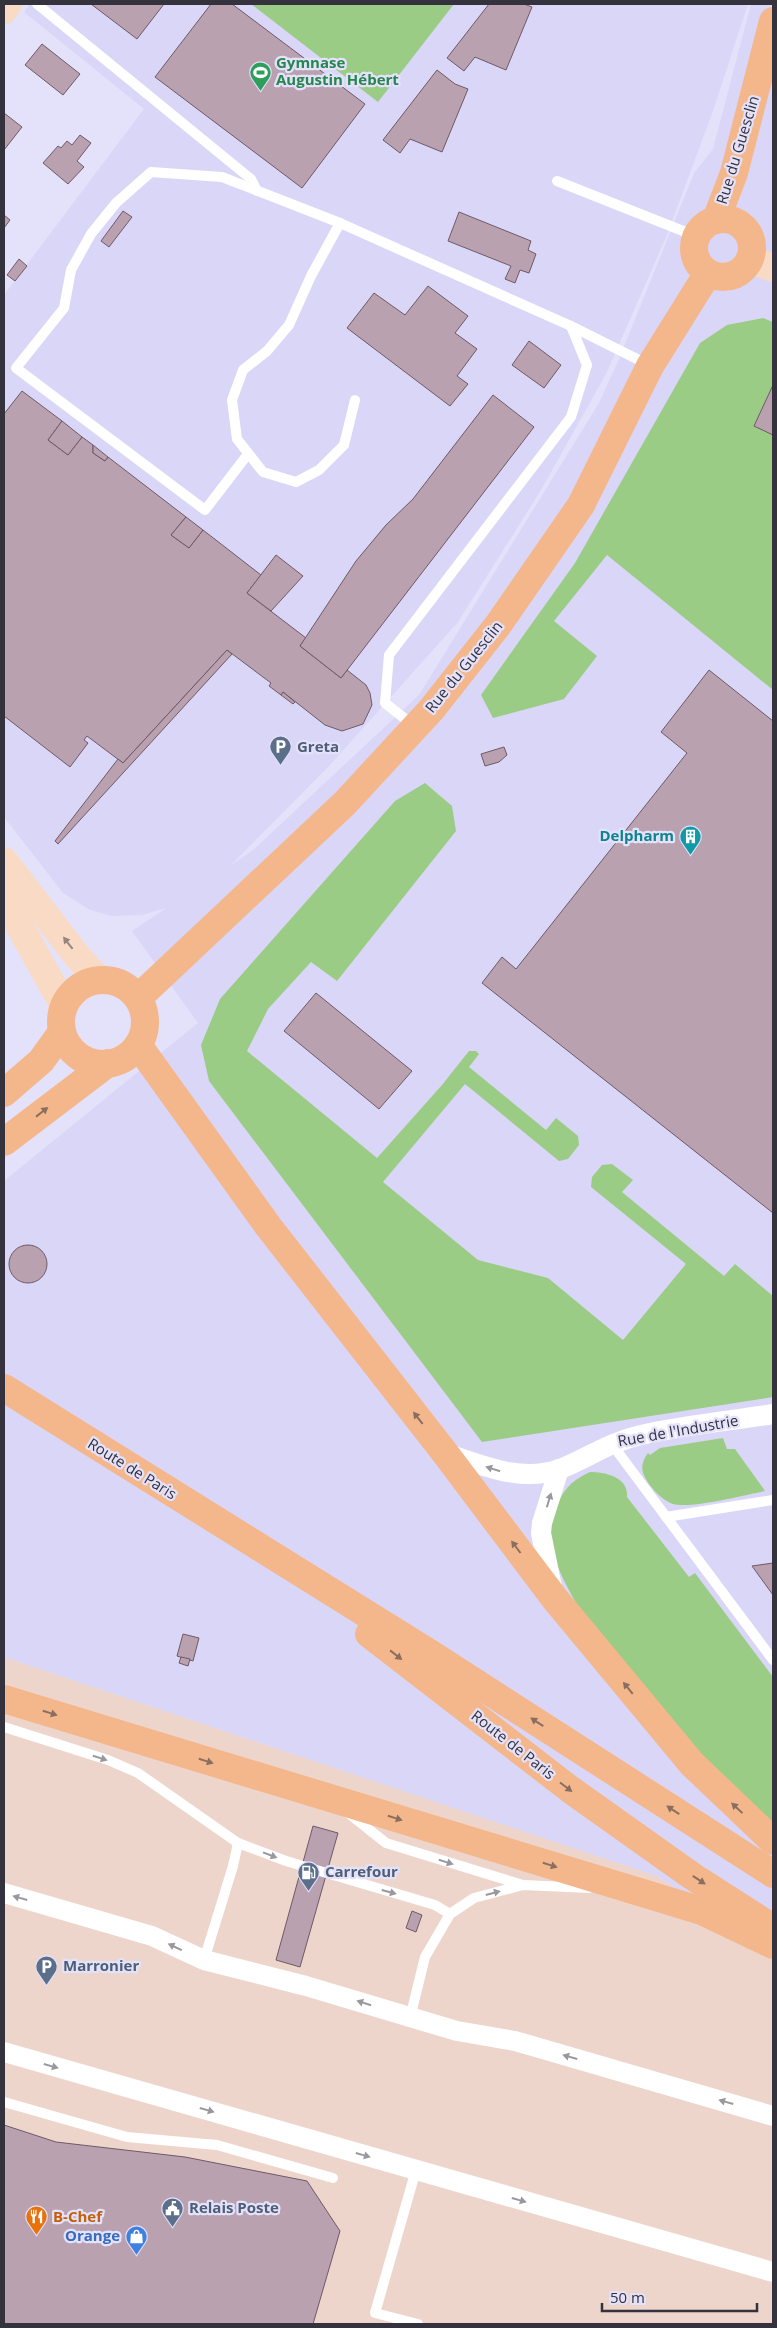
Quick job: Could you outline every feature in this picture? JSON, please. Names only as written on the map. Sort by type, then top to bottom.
[{"type":"main road","points":[[4,10],[8,4]]},
{"type":"main road","name":"Rue du Guesclin","points":[[716,220],[734,173],[773,21]]},
{"type":"main road","points":[[727,219],[737,222],[745,229],[762,264],[745,267],[727,276],[718,276],[708,272],[696,258],[695,239],[700,230],[716,220],[727,219]]},
{"type":"main road","name":"Rue du Guesclin","points":[[138,998],[345,803],[446,692],[498,625],[580,505],[650,366],[708,272]]},
{"type":"main road","points":[[4,860],[77,956],[99,980]]},
{"type":"main road","points":[[4,898],[63,1019],[66,1043],[84,1059],[95,1063],[108,1063]]},
{"type":"main road","points":[[4,1093],[42,1061],[63,1019],[70,996],[78,988],[99,980],[121,984],[138,998],[145,1022],[143,1034],[138,1045],[124,1057],[108,1063],[4,1142]]},
{"type":"main road","points":[[138,1045],[268,1226],[445,1453],[555,1599],[692,1764],[773,1841]]},
{"type":"main road","name":"Route de Paris","points":[[4,1388],[261,1550],[431,1654],[773,1874]]},
{"type":"main road","name":"Route de Paris","points":[[261,1550],[571,1790],[692,1876],[773,1928]]},
{"type":"main road","points":[[4,1699],[702,1911],[773,1945]]},
{"type":"street","name":"Rue de l'Industrie","points":[[445,1453],[498,1471],[533,1474],[559,1469],[611,1443],[641,1435],[773,1414]]},
{"type":"street","points":[[555,1599],[541,1533],[542,1523],[559,1469]]},
{"type":"street","points":[[4,1893],[152,1936],[204,1960],[348,1998],[457,2031],[515,2041],[773,2116]]},
{"type":"street","points":[[4,2052],[773,2272]]},
{"type":"lane","points":[[37,4],[251,179],[258,191]]},
{"type":"lane","points":[[248,454],[205,510],[16,368],[64,308],[71,270],[91,234],[116,203],[151,172],[222,177],[340,223],[571,326],[640,358],[650,366]]},
{"type":"lane","points":[[557,181],[683,231],[695,239]]},
{"type":"lane","points":[[340,223],[311,276],[289,325],[267,351],[243,370],[232,400],[237,439],[263,472],[296,482],[319,470],[344,445],[355,400]]},
{"type":"lane","points":[[414,726],[385,703],[390,655],[571,417],[587,365],[571,326]]},
{"type":"lane","points":[[611,1443],[773,1660]]},
{"type":"lane","points":[[666,1517],[773,1500]]},
{"type":"lane","points":[[4,1727],[108,1760],[138,1772],[238,1843],[286,1861],[435,1905],[450,1914]]},
{"type":"lane","points":[[328,1798],[386,1843],[523,1885],[630,1889]]},
{"type":"lane","points":[[204,1960],[233,1866],[238,1843]]},
{"type":"lane","points":[[410,2018],[425,1957],[450,1914],[474,1898],[523,1885]]},
{"type":"lane","points":[[4,2102],[127,2137],[217,2145],[333,2178]]},
{"type":"lane","points":[[416,2170],[375,2313],[418,2324]]},
{"type":"shaded area","points":[[30,4],[748,4],[713,111],[667,235],[606,374],[541,490],[458,622],[330,765],[231,865],[252,851],[419,695],[599,403],[619,359],[694,173],[713,149],[751,4],[773,4],[773,1953],[657,1876],[4,1657],[4,1181],[198,1023],[132,931],[166,908],[142,915],[112,916],[90,910],[63,893],[4,817],[4,295],[144,109],[24,12]]},
{"type":"shaded area","points":[[4,1657],[657,1876],[773,1953],[773,2324],[4,2324]]},
{"type":"green space","points":[[251,4],[454,4],[378,102]]},
{"type":"green space","points":[[763,318],[773,322],[773,690],[607,555],[554,621],[597,656],[564,699],[493,718],[481,695],[575,563],[700,343],[727,325]]},
{"type":"green space","points":[[425,783],[452,806],[456,831],[337,981],[311,962],[268,1009],[247,1051],[377,1158],[442,1085],[469,1051],[476,1051],[479,1054],[469,1067],[546,1130],[556,1118],[578,1136],[579,1145],[568,1159],[559,1161],[465,1084],[383,1182],[478,1260],[548,1278],[623,1340],[686,1264],[591,1187],[592,1177],[602,1165],[612,1164],[633,1180],[622,1192],[724,1276],[735,1264],[773,1296],[773,1397],[482,1442],[209,1081],[201,1045],[220,999],[395,801]]},
{"type":"green space","points":[[723,1438],[727,1449],[735,1449],[765,1491],[692,1505],[673,1504],[652,1488],[643,1473],[642,1467],[648,1453],[650,1455],[660,1448]]},
{"type":"green space","points":[[590,1472],[602,1473],[620,1480],[627,1490],[627,1497],[689,1577],[695,1573],[773,1677],[773,1830],[742,1803],[582,1613],[566,1584],[550,1543],[550,1526],[566,1489]]},
{"type":"building","points":[[91,4],[164,4],[137,39]]},
{"type":"building","name":"Gymnase Augustin Hébert","points":[[211,4],[232,4],[365,104],[302,188],[155,77]]},
{"type":"building","points":[[489,4],[524,4],[532,7],[506,70],[475,57],[464,71],[447,58]]},
{"type":"building","points":[[42,44],[80,74],[63,95],[25,65]]},
{"type":"building","points":[[437,70],[455,84],[468,89],[442,152],[410,139],[400,153],[383,140]]},
{"type":"building","points":[[4,113],[22,127],[4,150]]},
{"type":"building","points":[[80,135],[91,143],[77,161],[84,167],[68,184],[43,163],[58,146],[61,148],[67,141],[72,145]]},
{"type":"building","points":[[123,211],[132,217],[109,247],[101,241]]},
{"type":"building","points":[[459,212],[531,241],[528,250],[536,254],[529,273],[520,270],[515,283],[505,279],[511,266],[448,241]]},
{"type":"building","points":[[4,215],[10,220],[4,228]]},
{"type":"building","points":[[19,259],[27,266],[15,281],[7,275]]},
{"type":"building","points":[[428,286],[468,316],[455,333],[477,349],[457,376],[468,384],[450,406],[347,328],[374,293],[405,315]]},
{"type":"building","points":[[529,341],[561,365],[544,388],[512,365]]},
{"type":"building","points":[[773,385],[773,435],[754,426]]},
{"type":"building","points":[[22,391],[62,421],[48,440],[68,455],[82,437],[93,445],[93,453],[105,461],[108,457],[186,517],[171,535],[189,548],[203,530],[261,575],[247,593],[306,638],[300,646],[341,678],[347,670],[366,685],[370,693],[372,705],[363,724],[342,731],[325,725],[283,692],[281,695],[269,686],[271,683],[227,650],[123,763],[87,736],[84,740],[88,743],[70,767],[4,716],[4,414]]},
{"type":"building","points":[[493,395],[534,427],[341,678],[300,646],[356,561],[386,525],[413,499]]},
{"type":"building","points":[[62,421],[82,437],[68,455],[48,440]]},
{"type":"building","points":[[93,445],[108,457],[105,461],[93,453]]},
{"type":"building","points":[[186,517],[203,530],[189,548],[171,535]]},
{"type":"building","points":[[276,555],[303,576],[271,611],[247,593]]},
{"type":"building","points":[[227,650],[232,654],[58,844],[55,841],[118,759],[123,763]]},
{"type":"building","name":"Delpharm","points":[[709,670],[773,721],[773,1213],[482,983],[502,957],[516,969],[687,753],[661,732]]},
{"type":"building","points":[[283,692],[295,702],[293,704],[281,695]]},
{"type":"building","points":[[504,747],[507,755],[499,762],[485,766],[481,754]]},
{"type":"building","points":[[316,993],[412,1071],[379,1109],[284,1031]]},
{"type":"building","points":[[28,1245],[42,1250],[47,1264],[42,1278],[28,1283],[14,1278],[9,1264],[14,1250]]},
{"type":"building","points":[[773,1563],[773,1595],[752,1566]]},
{"type":"building","points":[[183,1634],[199,1638],[193,1661],[177,1656]]},
{"type":"building","points":[[181,1657],[190,1659],[188,1666],[179,1663]]},
{"type":"building","points":[[313,1826],[338,1833],[300,1967],[276,1960]]},
{"type":"building","points":[[412,1911],[422,1915],[416,1932],[406,1928]]},
{"type":"building","points":[[4,2125],[56,2142],[185,2157],[307,2181],[340,2231],[313,2324],[4,2324]]},
{"type":"place","name":"Gymnase Augustin Hébert","points":[[260,91]]},
{"type":"place","name":"Greta","points":[[281,766]]},
{"type":"place","name":"Delpharm","points":[[690,855]]},
{"type":"place","name":"Carrefour","points":[[309,1891]]},
{"type":"place","name":"Marronier","points":[[47,1985]]},
{"type":"place","name":"Relais Poste","points":[[173,2227]]},
{"type":"place","name":"B-Chef","points":[[37,2236]]},
{"type":"place","name":"Orange","points":[[136,2255]]}]
